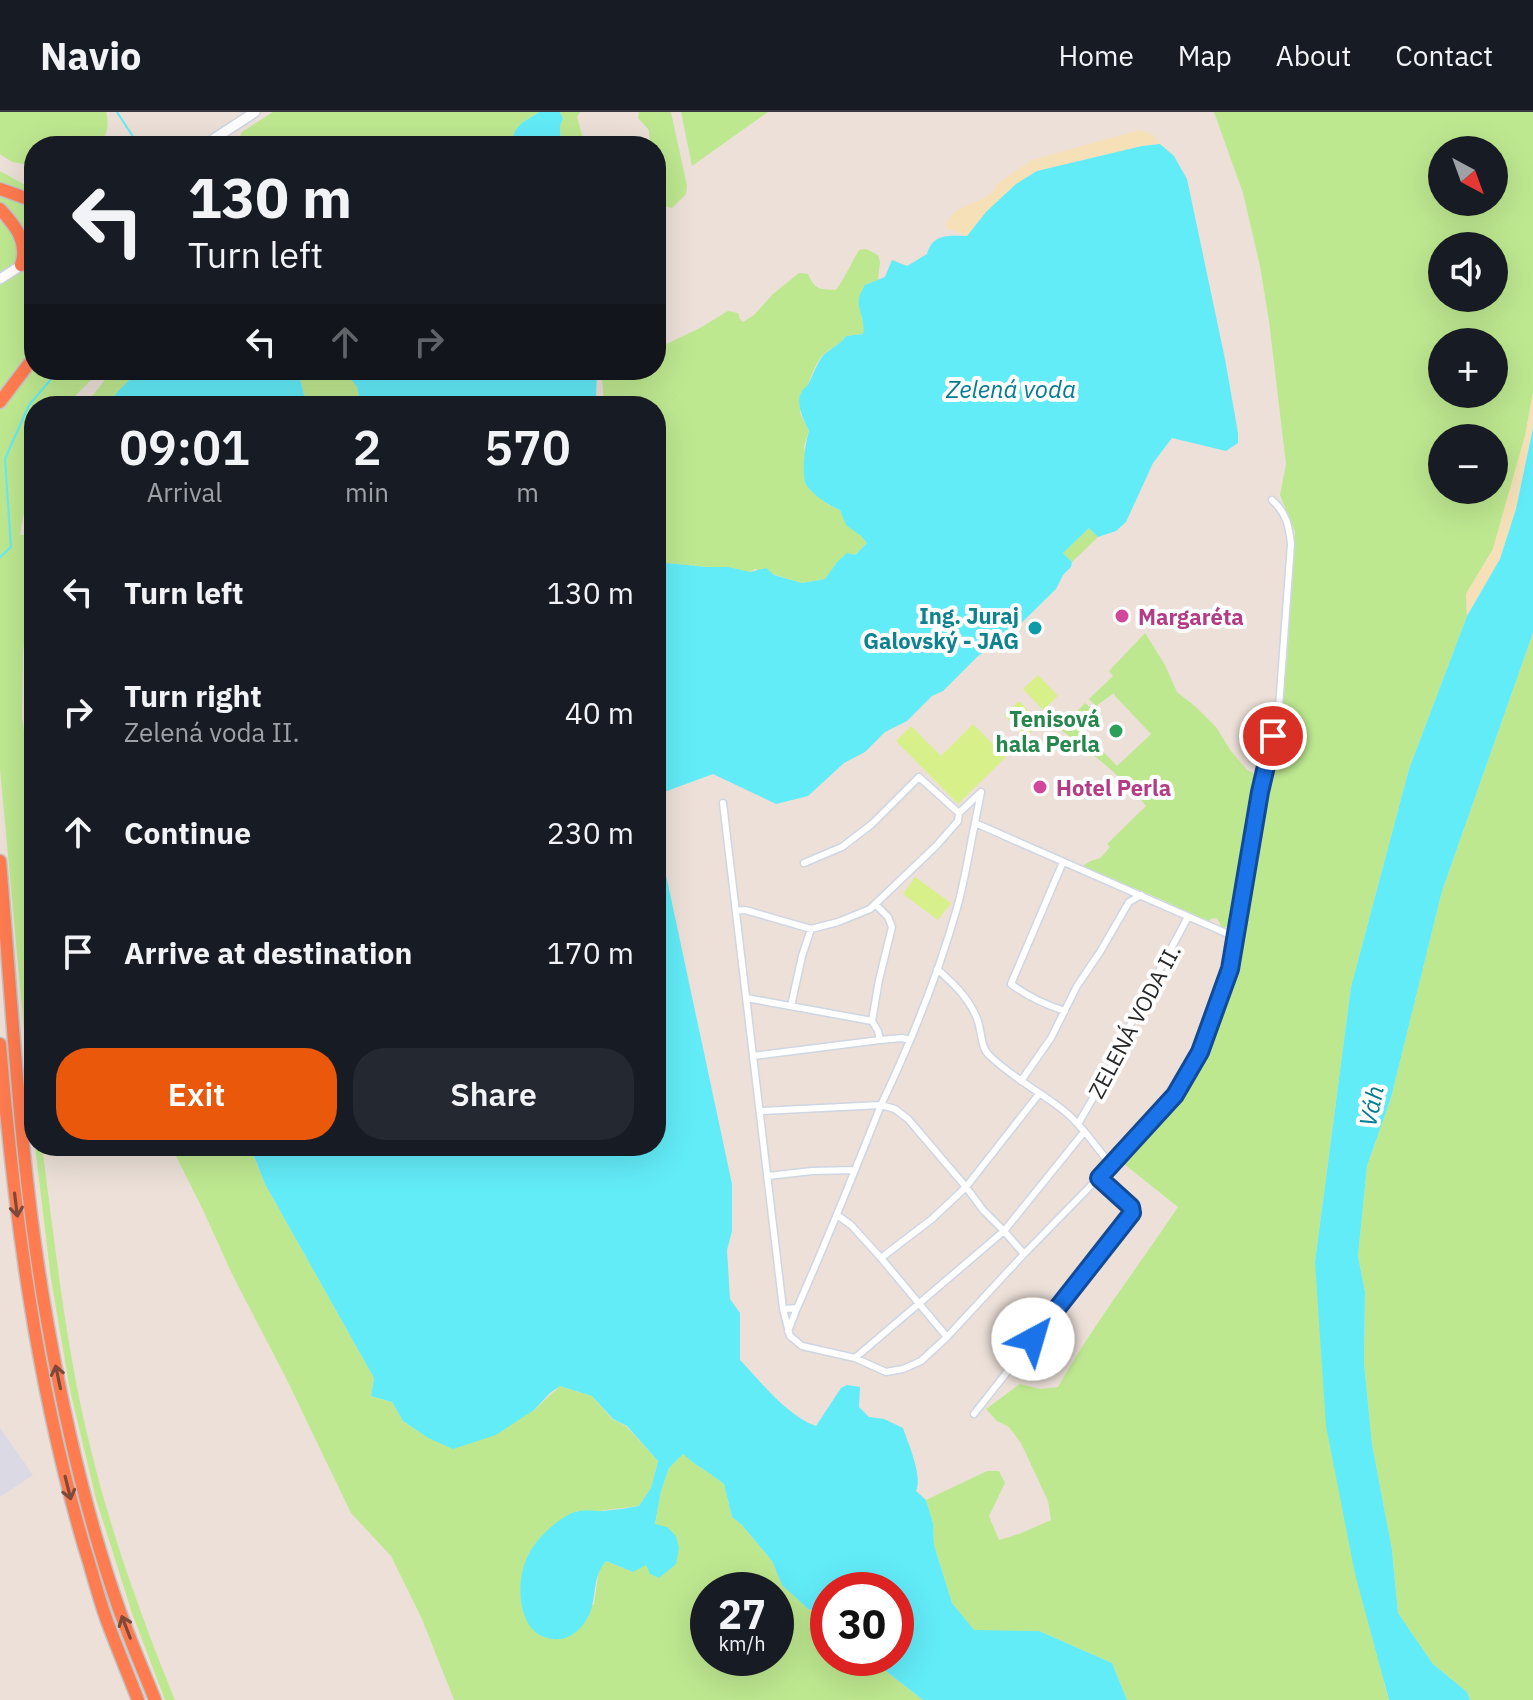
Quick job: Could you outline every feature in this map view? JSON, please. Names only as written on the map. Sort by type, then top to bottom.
[{"type":"highway","points":[[0,189],[24,197]]},
{"type":"highway","points":[[0,209],[16,228],[24,258]]},
{"type":"highway","points":[[0,402],[24,370]]},
{"type":"highway","points":[[0,861],[24,1144]]},
{"type":"highway","points":[[0,1044],[23,1264],[49,1409],[70,1498],[106,1619],[138,1700]]},
{"type":"highway","points":[[25,1156],[48,1324],[85,1495],[119,1609],[155,1700]]},
{"type":"main road","points":[[218,136],[255,112]]},
{"type":"main road","points":[[0,279],[24,264]]},
{"type":"street","points":[[723,803],[788,1331],[793,1340],[802,1346],[855,1358],[879,1370],[893,1372],[921,1361],[947,1337],[1175,1095],[1200,1052],[1230,969],[1260,792],[1279,707],[1291,551],[1289,525],[1280,507],[1272,500]]},
{"type":"street","points":[[804,863],[842,847],[872,824],[919,777],[958,817]]},
{"type":"street","points":[[736,911],[745,910],[811,929],[838,922],[876,905],[936,846],[981,792],[958,907],[937,969],[788,1331]]},
{"type":"street","name":"ZELENÁ VODA II.","points":[[958,817],[1235,937]]},
{"type":"street","points":[[1063,862],[1011,984],[1049,1006],[1065,1011]]},
{"type":"street","points":[[1126,889],[1129,902]]},
{"type":"street","points":[[1021,1081],[1051,1038],[1077,986],[1129,902],[1141,895]]},
{"type":"street","points":[[872,1021],[892,927],[888,917],[876,905]]},
{"type":"street","name":"ZELENÁ VODA II.","points":[[1078,1124],[1188,917]]},
{"type":"street","points":[[791,1006],[811,929]]},
{"type":"street","name":"ZELENÁ VODA II.","points":[[937,969],[969,1002],[980,1023],[985,1051],[1061,1108],[1111,1165]]},
{"type":"street","points":[[746,998],[872,1021],[880,1040]]},
{"type":"street","points":[[753,1056],[880,1040],[910,1040]]},
{"type":"street","points":[[881,1258],[943,1210],[966,1187],[1039,1094]]},
{"type":"street","points":[[760,1111],[881,1105],[895,1109],[908,1119],[983,1210],[1024,1254]]},
{"type":"street","points":[[855,1358],[1004,1231],[1084,1132]]},
{"type":"street","points":[[768,1176],[855,1170]]},
{"type":"street","points":[[974,1414],[1132,1213],[1131,1207],[1099,1178]]},
{"type":"street","points":[[837,1215],[851,1225],[881,1258],[947,1337]]},
{"type":"street","points":[[783,1309],[797,1308]]},
{"type":"shaded area","points":[[0,1428],[33,1475],[0,1497]]},
{"type":"green space","points":[[0,112],[106,112],[108,122],[105,136],[24,136],[24,164],[12,162],[0,154]]},
{"type":"green space","points":[[273,112],[539,112],[517,128],[514,136],[240,136]]},
{"type":"green space","points":[[560,112],[580,112],[577,117],[582,136],[560,136],[563,119]]},
{"type":"green space","points":[[639,112],[671,112],[687,186],[686,194],[672,208],[666,206],[666,136],[649,136],[649,130],[638,118]]},
{"type":"green space","points":[[681,112],[768,112],[692,166]]},
{"type":"green space","points":[[1214,112],[1533,112],[1533,393],[1525,436],[1508,496],[1508,424],[1428,424],[1428,504],[1506,504],[1493,549],[1466,594],[1467,616],[1409,769],[1351,987],[1315,1262],[1389,1700],[1127,1700],[1112,1663],[1039,1631],[974,1631],[952,1603],[934,1545],[933,1523],[926,1500],[987,1471],[999,1471],[1005,1483],[989,1516],[999,1540],[1051,1520],[1048,1501],[1021,1443],[1009,1427],[997,1421],[986,1409],[1020,1384],[1040,1389],[1058,1387],[1178,1207],[1114,1156],[1144,1125],[1188,1068],[1213,1007],[1232,939],[1239,954],[1277,732],[1287,661],[1295,532],[1280,495],[1286,464],[1260,266],[1243,193]]},
{"type":"green space","points":[[0,171],[24,184],[24,380],[91,380],[76,396],[24,396],[24,512],[20,535],[24,535],[24,1031],[0,768]]},
{"type":"green space","points":[[866,249],[878,255],[880,262],[878,280],[865,285],[861,316],[865,326],[863,334],[846,336],[821,357],[800,413],[809,431],[804,446],[810,490],[840,510],[849,525],[867,543],[855,555],[837,562],[825,579],[802,583],[755,569],[750,572],[666,563],[666,396],[603,396],[602,380],[666,380],[666,344],[728,311],[738,313],[743,322],[799,273],[808,274],[818,288],[836,290],[859,250]]},
{"type":"green space","points":[[105,380],[130,380],[114,396],[92,396]]},
{"type":"green space","points":[[300,380],[352,380],[359,396],[304,396]]},
{"type":"green space","points":[[1089,528],[1098,537],[1072,562],[1063,553]]},
{"type":"green space","points":[[1145,633],[1177,692],[1216,727],[1247,770],[1261,777],[1237,907],[1232,925],[1224,928],[1216,918],[1208,922],[1083,866],[1101,857],[1110,847],[1107,844],[1146,806],[1116,774],[1060,729],[1085,703],[1092,709],[1081,729],[1117,766],[1151,734],[1114,693],[1096,706],[1089,699],[1113,676],[1109,671]]},
{"type":"green space","points":[[1533,633],[1533,1700],[1470,1700],[1467,1692],[1433,1664],[1398,1613],[1392,1550],[1372,1444],[1364,1363],[1365,1292],[1358,1256],[1367,1166],[1391,1098],[1442,891]]},
{"type":"green space","points":[[1038,675],[1058,696],[1043,710],[1023,689]]},
{"type":"green space","points":[[1019,701],[1041,723],[1026,737],[1004,715]]},
{"type":"green space","points":[[973,724],[1006,757],[958,804],[896,741],[911,726],[941,756]]},
{"type":"green space","points":[[915,877],[951,903],[938,920],[903,894]]},
{"type":"green space","points":[[36,1156],[43,1156],[68,1335],[90,1446],[128,1574],[175,1700],[165,1700],[132,1613],[96,1499],[70,1390],[51,1279]]},
{"type":"green space","points":[[176,1156],[254,1156],[265,1184],[374,1378],[371,1396],[392,1402],[403,1421],[428,1438],[534,1410],[560,1386],[592,1396],[612,1419],[626,1426],[658,1461],[651,1488],[639,1506],[576,1511],[520,1592],[594,1605],[599,1568],[606,1561],[633,1572],[655,1525],[669,1468],[683,1453],[724,1484],[732,1517],[772,1561],[777,1572],[690,1572],[690,1676],[794,1676],[794,1596],[810,1609],[810,1676],[892,1676],[923,1700],[454,1700],[422,1619],[391,1556],[351,1513]]},
{"type":"sand","points":[[1139,130],[1152,134],[1160,144],[1037,171],[1016,184],[986,212],[967,236],[945,227],[957,210],[989,195],[997,184],[1032,160]]},
{"type":"sand","points":[[1533,393],[1533,428],[1516,510],[1500,559],[1467,616],[1466,594],[1493,549],[1525,436]]},
{"type":"water","points":[[539,112],[560,112],[563,119],[560,136],[514,136],[524,122]]},
{"type":"water","name":"Zelená voda","points":[[1160,144],[1174,156],[1187,179],[1225,359],[1238,443],[1226,451],[1172,438],[1153,463],[1126,522],[1116,531],[1098,537],[1089,528],[1063,553],[1072,562],[1056,589],[1009,635],[978,656],[907,721],[885,732],[865,752],[844,763],[808,796],[776,804],[713,774],[666,791],[666,563],[728,567],[750,572],[766,568],[774,575],[802,583],[825,579],[847,553],[855,555],[867,543],[846,525],[840,510],[815,495],[805,482],[804,456],[809,431],[799,401],[802,390],[823,356],[846,336],[863,334],[859,303],[865,285],[885,277],[892,260],[907,266],[927,254],[938,239],[967,236],[986,212],[1016,184],[1037,171]]},
{"type":"water","points":[[130,380],[300,380],[304,396],[114,396]]},
{"type":"water","points":[[352,380],[597,380],[596,396],[359,396]]},
{"type":"water","name":"Váh","points":[[1533,428],[1533,633],[1442,891],[1391,1098],[1367,1166],[1358,1256],[1365,1292],[1364,1363],[1372,1444],[1392,1550],[1398,1613],[1433,1664],[1467,1692],[1470,1700],[1389,1700],[1355,1574],[1326,1426],[1315,1262],[1351,987],[1409,769],[1467,616],[1500,559],[1516,509]]},
{"type":"water","points":[[666,875],[732,1184],[732,1231],[727,1250],[730,1299],[740,1313],[740,1360],[785,1407],[816,1426],[841,1388],[847,1385],[860,1387],[859,1407],[869,1417],[884,1419],[903,1428],[918,1477],[916,1491],[926,1500],[933,1523],[934,1545],[952,1603],[974,1630],[1039,1631],[1112,1663],[1127,1700],[923,1700],[892,1676],[914,1676],[914,1572],[810,1572],[808,1609],[794,1596],[794,1572],[777,1572],[772,1561],[732,1517],[724,1484],[683,1454],[669,1468],[655,1524],[667,1527],[676,1536],[679,1548],[676,1564],[659,1578],[650,1574],[646,1565],[633,1572],[606,1561],[600,1569],[592,1605],[584,1623],[566,1638],[542,1636],[526,1620],[522,1608],[523,1571],[534,1546],[552,1526],[572,1513],[639,1506],[651,1488],[658,1461],[627,1426],[613,1419],[592,1396],[560,1386],[534,1410],[496,1435],[453,1449],[428,1438],[403,1421],[392,1402],[371,1396],[374,1378],[265,1184],[254,1156],[666,1156]]},
{"type":"waterway","points":[[117,112],[133,136]]},
{"type":"waterway","points":[[37,396],[50,380]]},
{"type":"waterway","points":[[0,557],[11,547],[5,459],[24,416]]},
{"type":"place","name":"Margaréta","points":[[1122,616]]},
{"type":"place","name":"Ing. Juraj Galovský - JAG","points":[[1035,628]]},
{"type":"place","name":"Tenisová hala Perla","points":[[1116,731]]},
{"type":"place","name":"Hotel Perla","points":[[1040,787]]},
{"type":"route","points":[[1033,1339],[1132,1213],[1131,1207],[1099,1178],[1175,1095],[1200,1052],[1230,969],[1260,792],[1273,736]]}]
